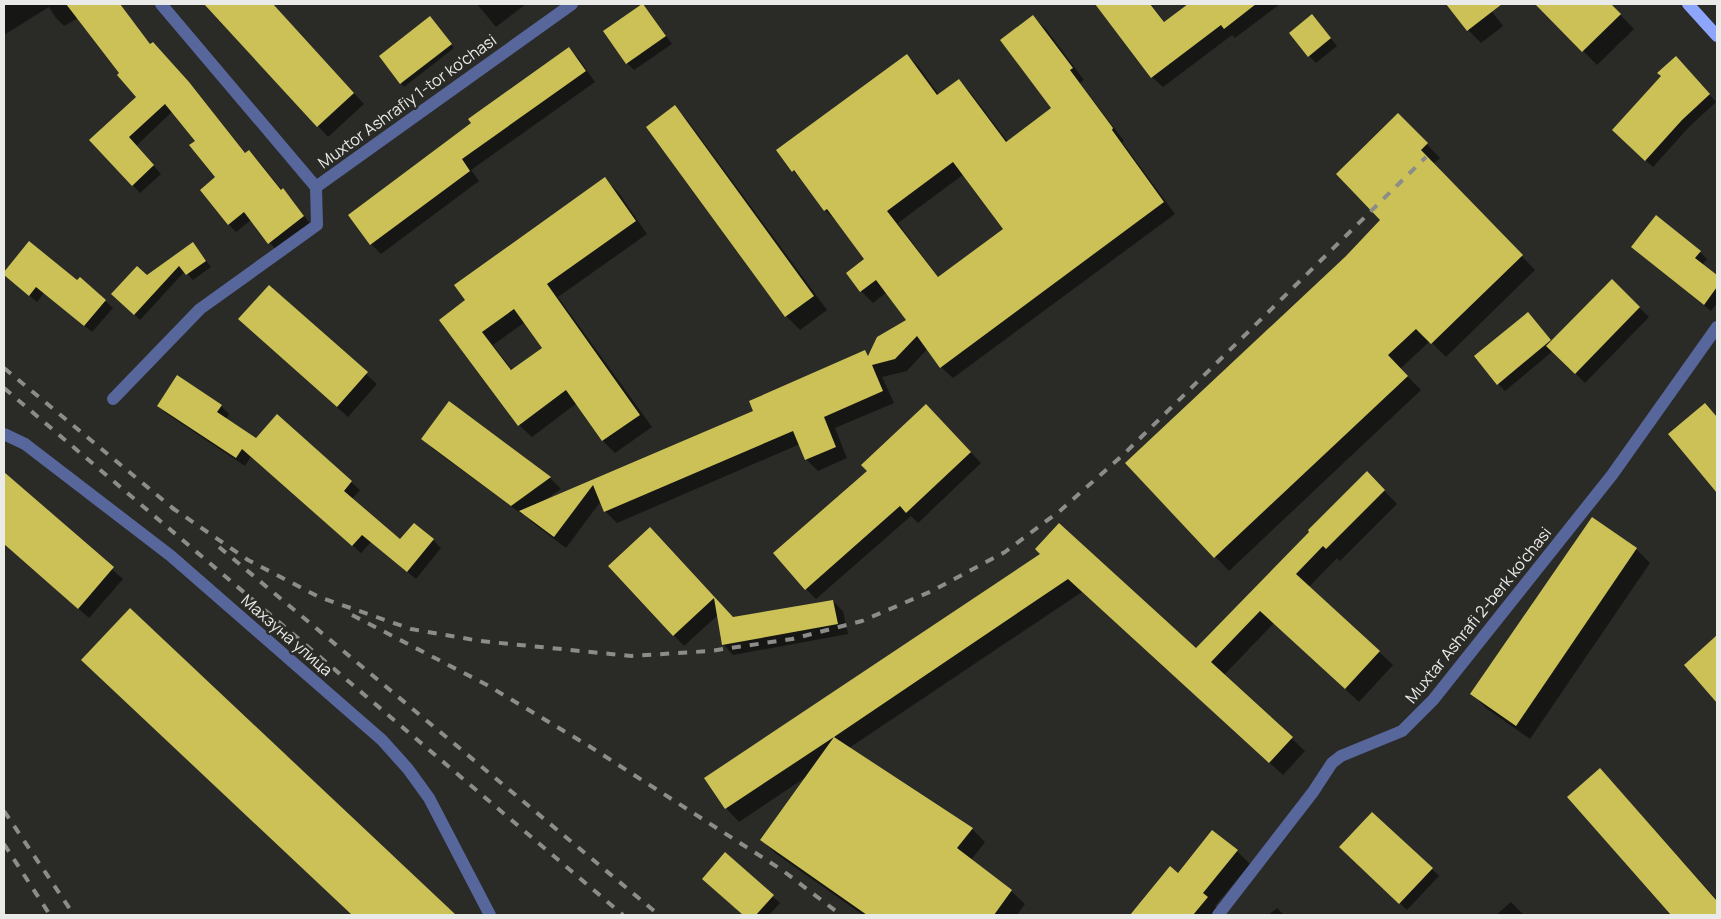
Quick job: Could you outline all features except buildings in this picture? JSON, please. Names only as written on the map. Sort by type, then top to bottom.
[{"type":"main road","points":[[1688,4],[1717,36]]},
{"type":"street","points":[[161,4],[316,187]]},
{"type":"street","name":"Muxtor Ashrafiy 1-tor ko'chasi","points":[[113,399],[200,309],[317,225],[316,187],[572,4]]},
{"type":"street","name":"Muxtar Ashrafi 2-berk ko'chasi","points":[[1218,915],[1314,792],[1332,764],[1341,756],[1402,731],[1432,700],[1612,475],[1717,327]]},
{"type":"street","name":"Махзуна улица","points":[[4,434],[25,444],[171,556],[382,740],[408,769],[429,798],[490,915]]},
{"type":"railway","points":[[171,507],[248,560],[319,597],[411,629],[480,641],[631,656],[710,651],[792,639],[862,621],[932,591],[1005,552],[1061,510],[1125,453],[1426,157]]},
{"type":"railway","points":[[4,368],[175,510]]},
{"type":"railway","points":[[4,388],[623,915]]},
{"type":"railway","points":[[219,547],[659,915]]},
{"type":"railway","points":[[352,615],[487,685],[589,746],[782,870],[841,915]]},
{"type":"railway","points":[[4,811],[74,915]]},
{"type":"railway","points":[[4,844],[50,915]]}]
